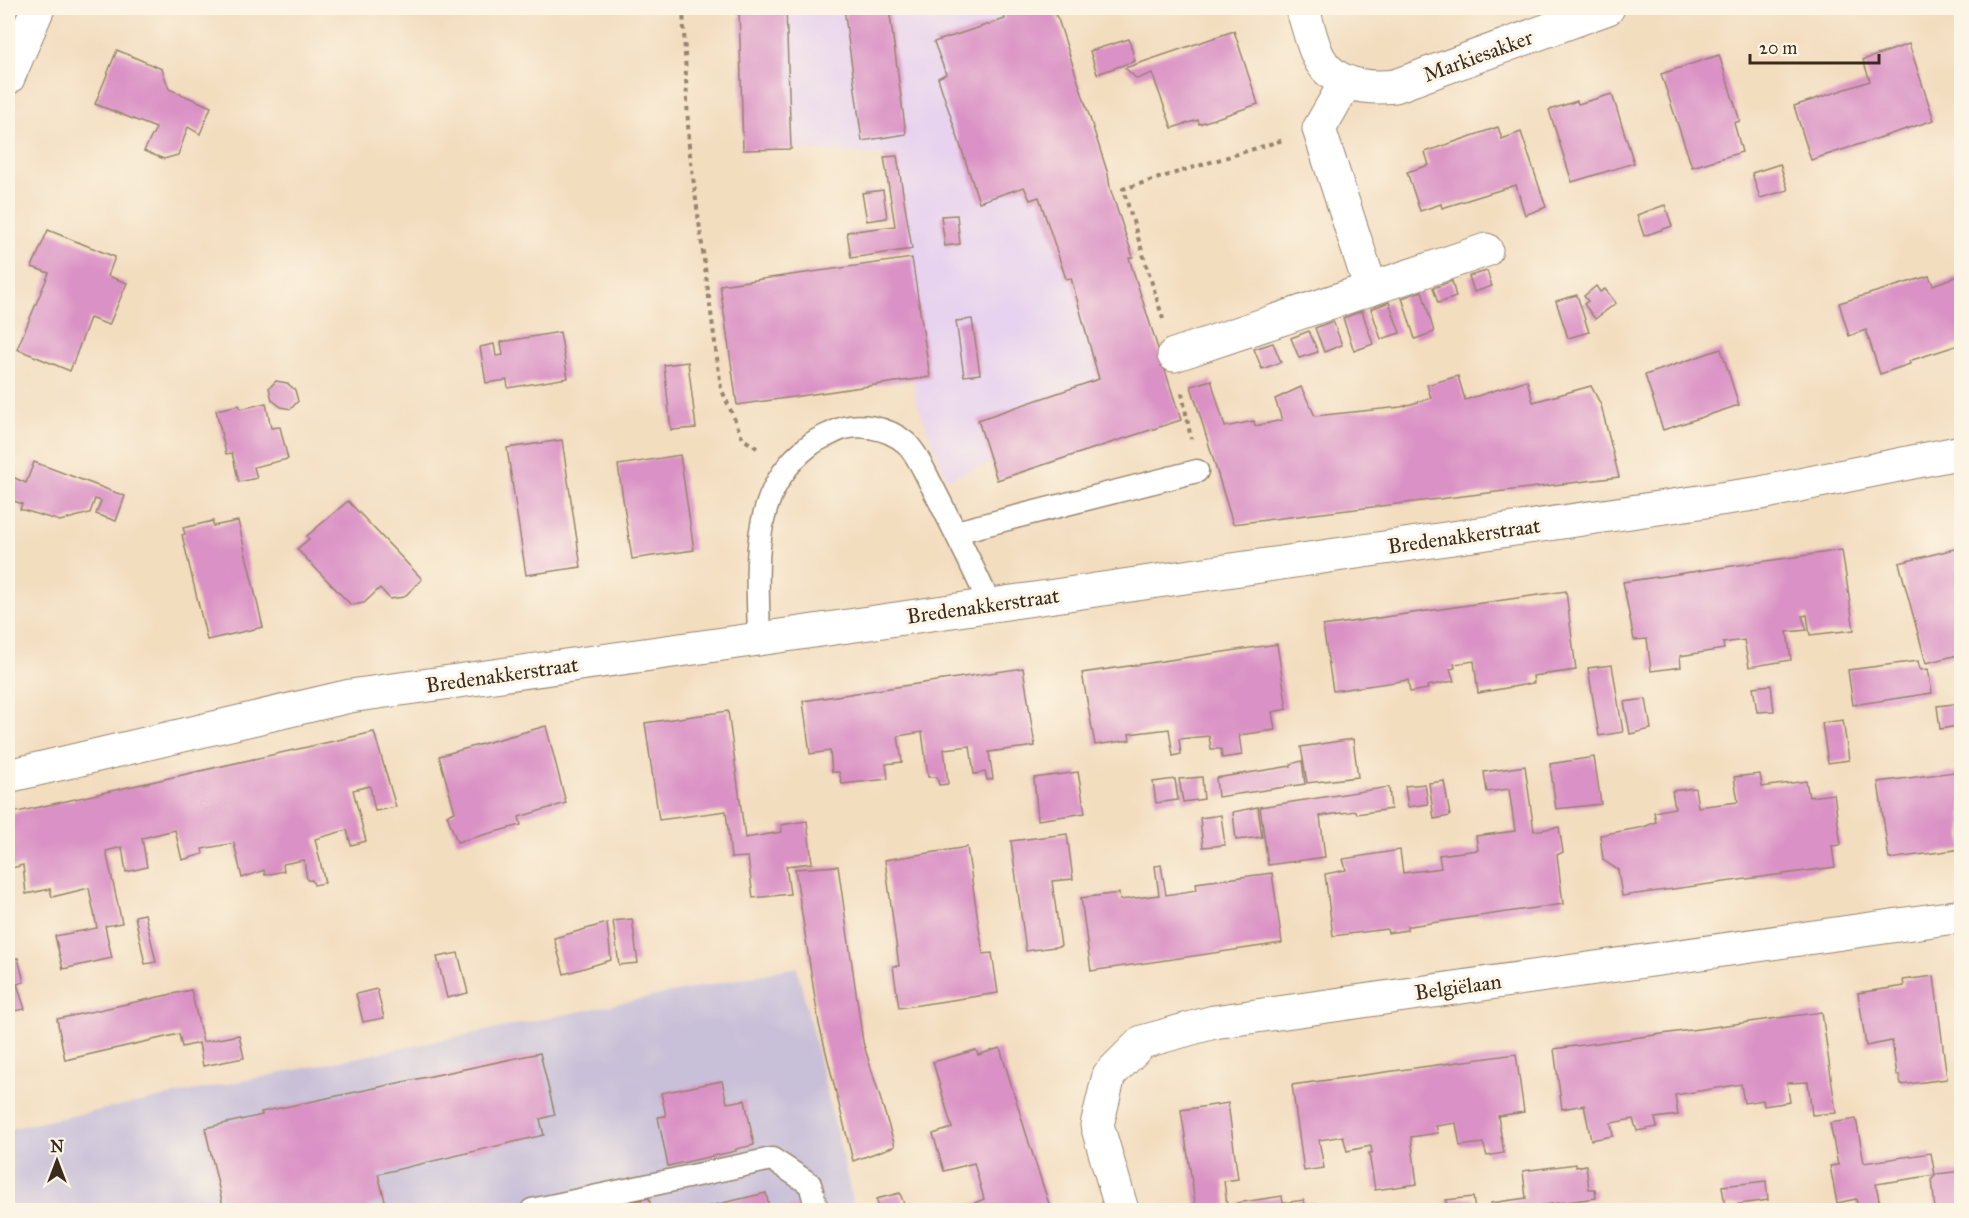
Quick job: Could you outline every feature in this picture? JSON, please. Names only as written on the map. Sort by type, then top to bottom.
[{"type":"street","points":[[8,78],[38,8]]},
{"type":"street","name":"Markiesakker","points":[[1302,8],[1319,58],[1329,71],[1346,82],[1377,88],[1395,86],[1608,8]]},
{"type":"street","points":[[1346,82],[1319,129],[1371,288]]},
{"type":"street","points":[[1174,355],[1486,250]]},
{"type":"street","name":"Bredenakkerstraat","points":[[8,776],[350,696],[759,639],[1761,493],[1962,452]]},
{"type":"street","name":"Belgiëlaan","points":[[1122,1210],[1097,1125],[1109,1075],[1142,1042],[1214,1022],[1962,916]]},
{"type":"lane","points":[[759,639],[758,549],[764,511],[785,468],[810,444],[845,426],[886,430],[907,444],[956,532],[990,605]]},
{"type":"lane","points":[[956,532],[1197,471]]},
{"type":"lane","points":[[532,1210],[772,1159],[810,1184],[817,1210]]},
{"type":"path","points":[[682,8],[689,147],[721,388],[743,439],[785,468]]},
{"type":"path","points":[[1197,471],[1174,355],[1123,189],[1319,129]]},
{"type":"shaded area","points":[[739,8],[1051,8],[1058,19],[1108,174],[1110,188],[1133,257],[1129,258],[1181,420],[997,480],[992,463],[947,479],[916,400],[914,380],[737,405],[720,285],[912,257],[897,156],[791,149],[743,150]]},
{"type":"shaded area","points":[[797,967],[855,1210],[8,1210],[8,1129]]},
{"type":"building","points":[[739,8],[786,8],[791,149],[743,150]]},
{"type":"building","points":[[844,8],[889,8],[906,134],[862,141]]},
{"type":"building","points":[[1001,8],[1051,8],[1058,19],[1108,174],[1110,188],[1133,257],[1129,258],[1181,420],[997,480],[978,420],[1099,379],[1071,278],[1066,279],[1039,197],[1030,200],[1024,187],[979,202],[938,78],[946,74],[934,42],[1005,19]]},
{"type":"building","points":[[1234,31],[1258,104],[1199,124],[1198,120],[1172,128],[1152,73],[1137,79],[1125,68]]},
{"type":"building","points":[[1129,39],[1135,61],[1097,74],[1090,51]]},
{"type":"building","points":[[1909,44],[1934,120],[1811,160],[1794,106],[1870,81],[1863,60]]},
{"type":"building","points":[[117,50],[162,69],[169,89],[211,107],[200,134],[188,127],[178,155],[164,159],[144,151],[156,128],[95,104]]},
{"type":"building","points":[[1719,55],[1740,121],[1734,123],[1742,152],[1692,167],[1661,74]]},
{"type":"building","points":[[1612,94],[1634,163],[1572,182],[1549,110],[1577,101],[1578,104]]},
{"type":"building","points":[[1498,127],[1502,139],[1521,132],[1546,207],[1525,215],[1516,185],[1442,208],[1441,204],[1420,211],[1407,172],[1429,165],[1425,152]]},
{"type":"building","points":[[897,156],[912,249],[851,258],[847,232],[895,226],[884,157]]},
{"type":"building","points":[[1780,164],[1788,190],[1760,198],[1752,173]]},
{"type":"building","points":[[883,190],[887,218],[867,221],[862,193]]},
{"type":"building","points":[[1665,205],[1672,226],[1644,236],[1637,215]]},
{"type":"building","points":[[957,215],[960,244],[945,246],[941,216]]},
{"type":"building","points":[[48,230],[115,257],[108,276],[127,283],[109,325],[90,318],[70,371],[17,349],[49,273],[32,267]]},
{"type":"building","points":[[912,258],[930,377],[737,405],[720,285]]},
{"type":"building","points":[[1487,271],[1492,286],[1474,292],[1469,276]]},
{"type":"building","points":[[1962,274],[1962,344],[1909,361],[1910,364],[1880,374],[1866,330],[1849,336],[1839,303],[1929,276],[1933,285]]},
{"type":"building","points":[[1452,281],[1456,297],[1438,303],[1433,288]]},
{"type":"building","points":[[1596,286],[1600,292],[1605,289],[1616,303],[1595,319],[1584,304],[1588,301],[1584,296]]},
{"type":"building","points":[[1422,291],[1434,332],[1415,339],[1402,298]]},
{"type":"building","points":[[1577,295],[1589,332],[1568,338],[1556,301]]},
{"type":"building","points":[[1389,302],[1400,333],[1381,339],[1371,309]]},
{"type":"building","points":[[1362,311],[1373,344],[1354,351],[1343,318]]},
{"type":"building","points":[[972,319],[980,374],[964,376],[956,321]]},
{"type":"building","points":[[1333,321],[1342,345],[1324,352],[1315,328]]},
{"type":"building","points":[[1309,331],[1318,352],[1299,358],[1291,338]]},
{"type":"building","points":[[560,332],[568,378],[508,388],[507,380],[486,383],[480,347],[494,344],[496,356],[503,355],[501,342]]},
{"type":"building","points":[[1273,343],[1281,362],[1262,369],[1254,349]]},
{"type":"building","points":[[1721,349],[1739,405],[1663,430],[1645,375]]},
{"type":"building","points":[[688,362],[696,428],[671,430],[664,365]]},
{"type":"building","points":[[1458,376],[1465,400],[1527,380],[1533,402],[1591,386],[1601,405],[1619,477],[1233,524],[1191,386],[1211,380],[1225,427],[1254,421],[1255,426],[1282,420],[1275,399],[1301,387],[1315,416],[1401,407],[1431,398],[1427,385]]},
{"type":"building","points":[[276,381],[287,383],[295,390],[298,401],[291,409],[281,407],[272,400],[269,388]]},
{"type":"building","points":[[266,403],[271,428],[280,427],[288,459],[254,467],[257,478],[239,482],[232,453],[226,454],[216,410],[239,405],[241,409]]},
{"type":"building","points":[[562,440],[581,567],[526,575],[507,448]]},
{"type":"building","points":[[680,455],[694,550],[632,559],[618,465]]},
{"type":"building","points":[[34,462],[125,496],[116,521],[96,514],[101,501],[95,499],[90,513],[60,521],[20,509],[22,504],[14,501],[8,516],[8,475],[26,483]]},
{"type":"building","points":[[348,501],[422,579],[404,597],[390,599],[380,588],[364,603],[351,605],[297,549],[309,539],[307,536]]},
{"type":"building","points":[[213,521],[213,526],[238,521],[263,627],[207,640],[182,535],[185,534],[183,528]]},
{"type":"building","points":[[1962,547],[1962,598],[1958,600],[1962,613],[1962,654],[1926,663],[1899,563]]},
{"type":"building","points":[[1842,550],[1854,630],[1810,635],[1807,615],[1802,616],[1807,630],[1787,632],[1791,660],[1749,667],[1744,640],[1723,643],[1724,649],[1680,656],[1681,667],[1651,671],[1647,639],[1634,640],[1623,582]]},
{"type":"building","points":[[1566,591],[1576,670],[1533,676],[1534,683],[1478,693],[1474,661],[1454,664],[1455,668],[1450,669],[1454,681],[1427,686],[1428,689],[1410,692],[1408,680],[1333,691],[1323,626]]},
{"type":"building","points":[[8,615],[15,618],[8,635]]},
{"type":"building","points":[[1277,644],[1287,709],[1272,712],[1275,730],[1239,735],[1242,755],[1222,758],[1221,749],[1211,749],[1209,736],[1179,739],[1181,754],[1173,756],[1169,729],[1129,734],[1130,740],[1095,745],[1082,673]]},
{"type":"building","points":[[1918,661],[1920,670],[1928,669],[1932,693],[1853,705],[1848,670]]},
{"type":"building","points":[[1612,665],[1623,732],[1599,736],[1588,668]]},
{"type":"building","points":[[1023,668],[1035,746],[989,752],[993,779],[987,780],[985,772],[974,774],[970,746],[944,749],[948,784],[939,785],[937,777],[928,777],[922,732],[898,736],[902,762],[886,764],[888,779],[842,784],[839,772],[832,772],[830,751],[810,754],[803,701]]},
{"type":"building","points":[[1771,685],[1774,711],[1757,712],[1753,687]]},
{"type":"building","points":[[1646,699],[1651,729],[1630,734],[1624,702]]},
{"type":"building","points":[[1962,703],[1962,725],[1940,729],[1937,706]]},
{"type":"building","points":[[728,711],[745,838],[782,832],[781,825],[807,821],[812,863],[786,866],[790,894],[753,898],[748,857],[731,858],[726,811],[659,820],[645,723]]},
{"type":"building","points":[[1843,720],[1849,760],[1828,763],[1822,723]]},
{"type":"building","points":[[546,726],[566,803],[519,817],[521,825],[457,842],[447,815],[455,812],[439,756]]},
{"type":"building","points":[[374,732],[396,807],[375,811],[370,786],[353,790],[366,841],[351,845],[347,830],[315,839],[325,883],[314,885],[312,880],[307,880],[304,860],[283,864],[284,871],[265,875],[264,870],[242,878],[234,843],[202,849],[203,854],[182,860],[175,830],[142,838],[147,867],[126,872],[122,847],[106,851],[122,923],[105,926],[112,958],[63,969],[55,936],[97,928],[89,888],[52,897],[50,889],[26,894],[23,865],[8,869],[8,814]]},
{"type":"building","points":[[1353,739],[1358,777],[1307,783],[1301,747]]},
{"type":"building","points":[[1594,757],[1601,804],[1556,809],[1550,764]]},
{"type":"building","points":[[1302,761],[1305,784],[1218,797],[1216,778],[1291,766],[1291,764]]},
{"type":"building","points":[[1525,766],[1534,831],[1559,827],[1563,852],[1557,855],[1563,904],[1407,926],[1407,930],[1388,933],[1387,929],[1333,936],[1325,874],[1346,870],[1343,859],[1400,850],[1403,873],[1441,868],[1439,855],[1478,850],[1476,836],[1515,831],[1509,789],[1487,792],[1484,772]]},
{"type":"building","points":[[1962,771],[1962,849],[1889,859],[1878,782]]},
{"type":"building","points":[[1078,772],[1085,813],[1038,820],[1034,778]]},
{"type":"building","points":[[1760,774],[1762,787],[1806,781],[1809,797],[1834,794],[1841,845],[1832,846],[1835,867],[1622,896],[1618,870],[1603,860],[1600,835],[1644,827],[1656,822],[1654,812],[1675,808],[1672,791],[1695,788],[1698,807],[1738,802],[1734,777]]},
{"type":"building","points":[[1202,777],[1204,799],[1183,802],[1179,779]]},
{"type":"building","points":[[1175,779],[1178,800],[1156,803],[1153,782]]},
{"type":"building","points":[[1444,781],[1450,816],[1434,819],[1429,783]]},
{"type":"building","points":[[1425,784],[1428,804],[1408,807],[1405,786]]},
{"type":"building","points":[[1389,787],[1391,809],[1320,816],[1325,857],[1268,865],[1260,807]]},
{"type":"building","points":[[1258,807],[1262,837],[1236,840],[1233,812]]},
{"type":"building","points":[[1221,815],[1225,845],[1203,847],[1200,818]]},
{"type":"building","points":[[1067,834],[1073,879],[1052,881],[1061,946],[1026,951],[1011,841]]},
{"type":"building","points":[[967,847],[983,954],[992,953],[998,993],[899,1008],[893,966],[899,966],[885,860]]},
{"type":"building","points":[[1161,865],[1166,895],[1197,890],[1196,883],[1272,873],[1282,943],[1091,971],[1081,898],[1119,893],[1120,900],[1159,895],[1155,866]]},
{"type":"building","points":[[838,866],[863,1042],[895,1146],[853,1161],[819,1024],[795,869]]},
{"type":"building","points":[[145,914],[156,962],[145,964],[135,916]]},
{"type":"building","points":[[632,919],[638,963],[619,965],[613,921]]},
{"type":"building","points":[[607,923],[611,960],[564,974],[554,938]]},
{"type":"building","points":[[458,953],[468,993],[447,998],[437,957]]},
{"type":"building","points":[[18,958],[24,982],[17,984],[25,1009],[8,1012],[8,960]]},
{"type":"building","points":[[1934,976],[1947,1079],[1901,1085],[1899,1075],[1897,1075],[1892,1041],[1866,1046],[1858,993],[1904,986],[1903,980]]},
{"type":"building","points":[[377,989],[384,1018],[363,1022],[356,994]]},
{"type":"building","points":[[191,990],[203,1042],[239,1035],[244,1058],[203,1066],[199,1043],[182,1047],[179,1034],[65,1060],[57,1019]]},
{"type":"building","points":[[1822,1012],[1836,1113],[1812,1115],[1808,1082],[1787,1083],[1790,1102],[1764,1106],[1763,1100],[1744,1103],[1741,1084],[1675,1095],[1678,1115],[1655,1118],[1657,1127],[1637,1131],[1633,1119],[1611,1123],[1613,1136],[1591,1140],[1584,1105],[1562,1109],[1554,1049]]},
{"type":"building","points":[[1000,1048],[1051,1210],[973,1210],[968,1206],[984,1199],[974,1163],[944,1171],[933,1134],[952,1128],[933,1062],[976,1050],[978,1055]]},
{"type":"building","points":[[540,1053],[555,1115],[540,1119],[544,1135],[378,1174],[385,1201],[367,1206],[368,1210],[224,1210],[205,1128],[262,1115],[261,1112]]},
{"type":"building","points":[[1516,1054],[1524,1112],[1498,1116],[1504,1153],[1487,1156],[1483,1143],[1460,1146],[1456,1123],[1436,1126],[1438,1133],[1411,1137],[1417,1184],[1375,1190],[1369,1153],[1372,1153],[1371,1146],[1347,1151],[1343,1136],[1319,1140],[1324,1168],[1304,1171],[1292,1085]]},
{"type":"building","points":[[722,1081],[727,1103],[745,1100],[754,1145],[668,1166],[658,1117],[666,1116],[661,1093]]},
{"type":"building","points":[[1228,1103],[1238,1179],[1224,1181],[1227,1205],[1196,1209],[1181,1110]]},
{"type":"building","points":[[1856,1119],[1864,1163],[1931,1153],[1935,1175],[1876,1184],[1881,1210],[1858,1210],[1856,1199],[1837,1203],[1830,1166],[1838,1165],[1830,1123]]},
{"type":"building","points":[[1576,1164],[1576,1167],[1586,1165],[1589,1189],[1595,1189],[1596,1198],[1508,1210],[1492,1210],[1491,1203],[1526,1198],[1523,1171]]},
{"type":"building","points":[[1962,1171],[1962,1210],[1935,1210],[1932,1179],[1937,1174]]},
{"type":"building","points":[[1766,1181],[1768,1200],[1725,1206],[1722,1186]]},
{"type":"building","points":[[766,1193],[770,1210],[693,1210]]},
{"type":"building","points":[[900,1193],[906,1210],[880,1210],[876,1199]]},
{"type":"building","points":[[1282,1196],[1283,1203],[1304,1200],[1305,1206],[1317,1204],[1318,1210],[1238,1210],[1237,1203]]},
{"type":"building","points":[[1473,1197],[1475,1210],[1447,1210],[1446,1200]]},
{"type":"building","points":[[649,1198],[652,1210],[598,1210]]},
{"type":"building","points":[[797,1206],[798,1210],[780,1210],[780,1209]]}]
